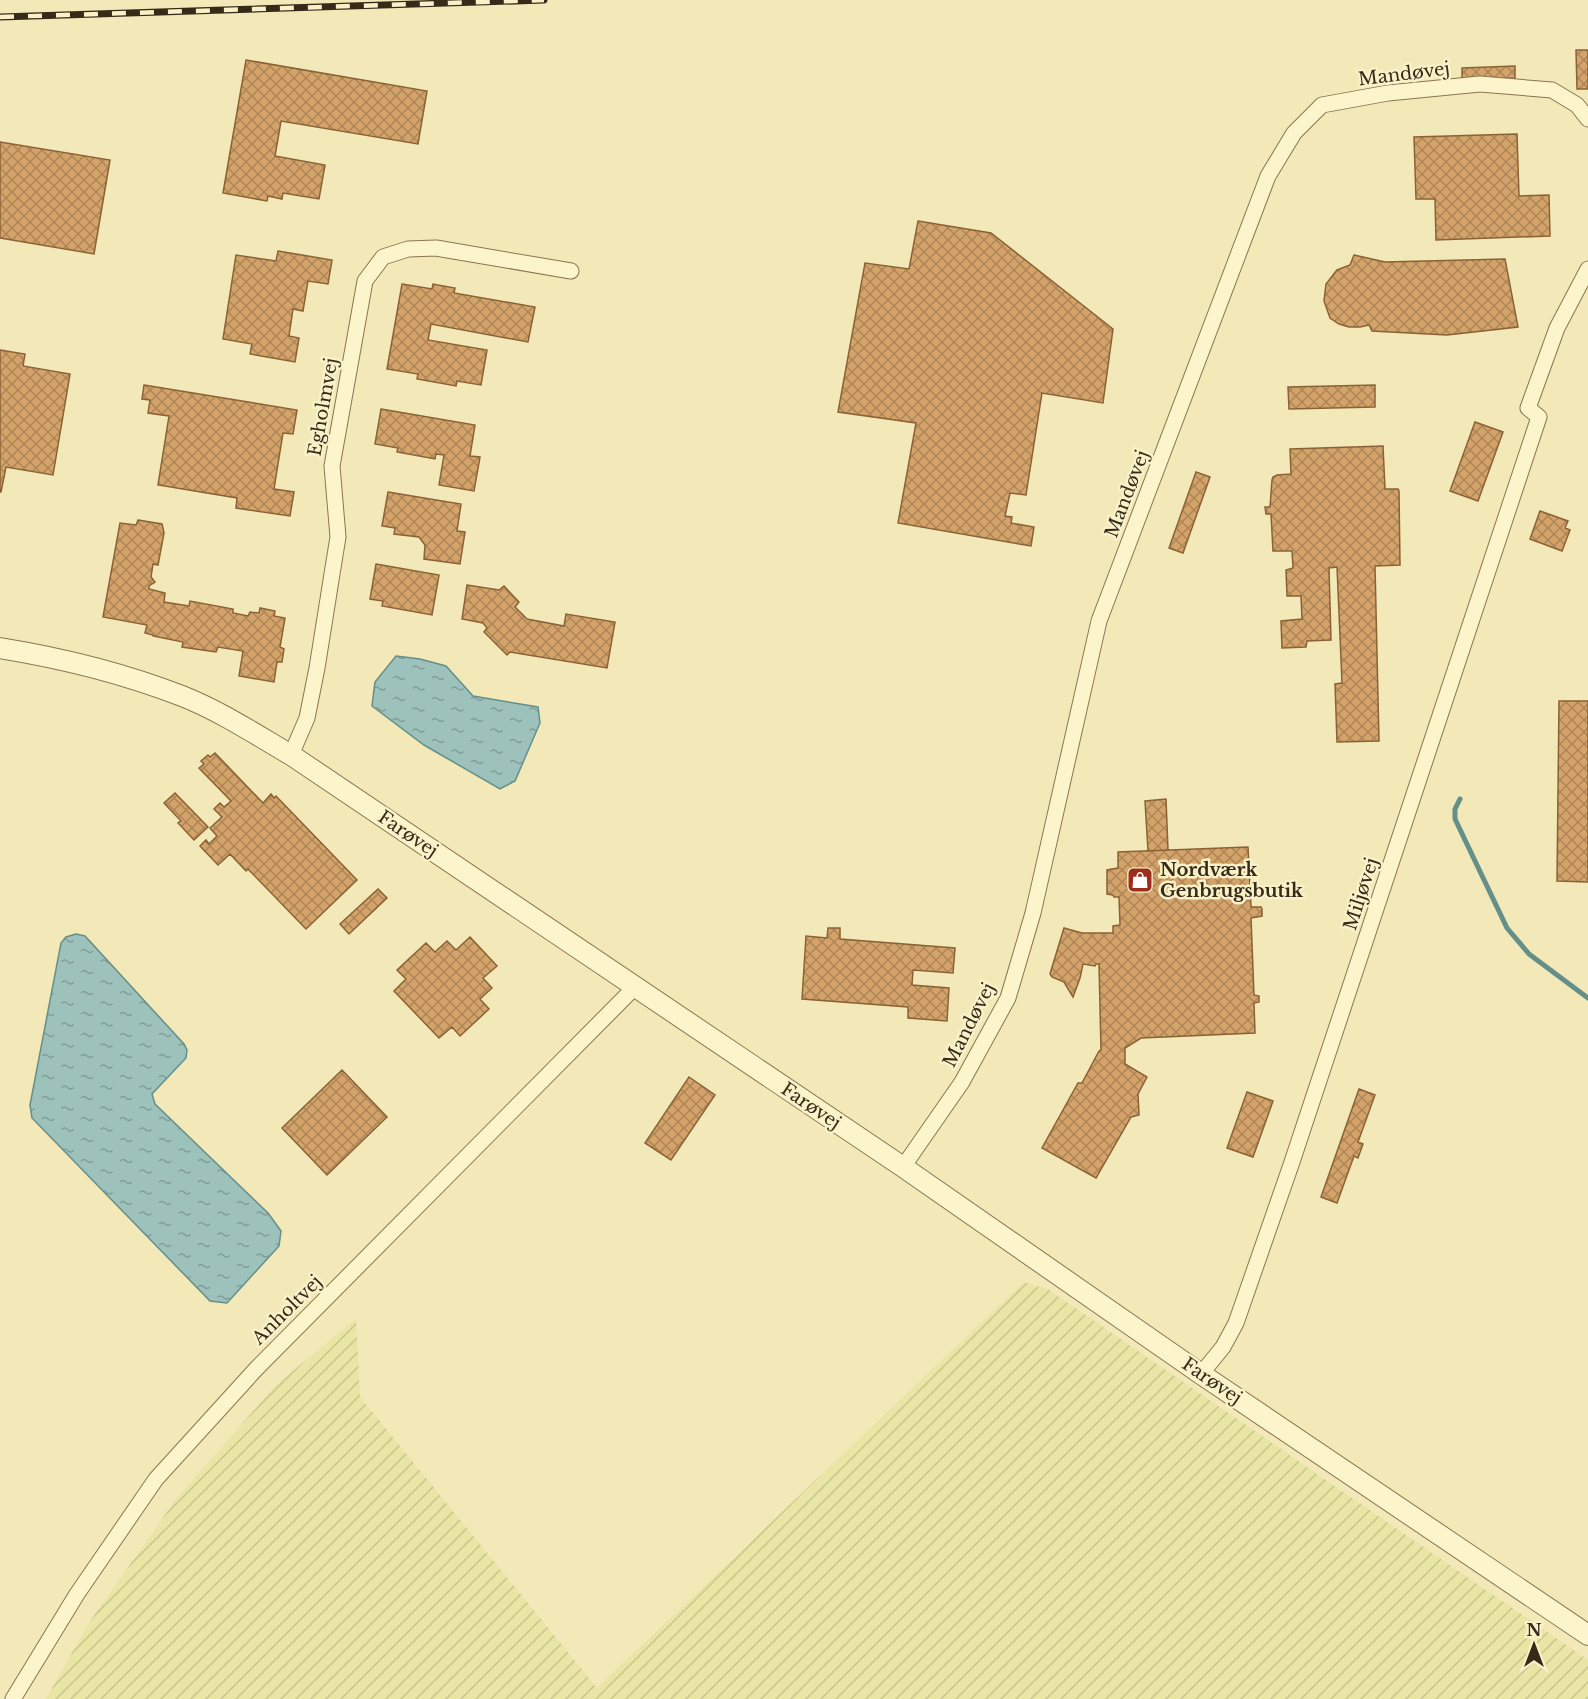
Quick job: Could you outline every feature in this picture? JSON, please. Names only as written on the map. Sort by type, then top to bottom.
[{"type":"street","name":"Mandøvej","points":[[903,1167],[962,1082],[1008,998],[1033,913],[1099,621],[1268,176],[1294,133],[1322,105],[1388,93],[1480,84],[1552,90],[1577,105],[1588,119]]},
{"type":"street","name":"Egholmvej","points":[[291,755],[307,718],[338,537],[332,466],[365,281],[383,257],[408,249],[427,248],[571,271]]},
{"type":"street","name":"Miljøvej","points":[[1201,1374],[1222,1347],[1236,1323],[1292,1162],[1539,417],[1528,408],[1557,328],[1588,269]]},
{"type":"street","name":"Farøvej","points":[[0,648],[38,654],[119,673],[183,697],[241,725],[291,755],[903,1167],[1201,1374],[1588,1635]]},
{"type":"street","name":"Anholtvej","points":[[13,1699],[77,1594],[156,1479],[256,1368],[635,987]]},
{"type":"shaded area","points":[[1024,1282],[1049,1290],[1588,1660],[1588,1699],[46,1699],[88,1624],[177,1498],[277,1384],[356,1319],[360,1397],[597,1688]]},
{"type":"water","points":[[396,656],[446,666],[473,696],[538,707],[540,723],[515,781],[500,789],[424,745],[372,706],[375,682]]},
{"type":"water","points":[[76,934],[85,936],[187,1050],[186,1058],[152,1094],[155,1104],[268,1213],[281,1231],[279,1246],[227,1303],[210,1301],[32,1118],[30,1105],[61,943],[66,937]]},
{"type":"building","points":[[1576,50],[1588,50],[1588,89],[1577,89]]},
{"type":"building","points":[[246,60],[427,91],[418,144],[281,121],[275,156],[325,165],[319,199],[283,193],[282,199],[268,196],[267,201],[223,193]]},
{"type":"building","points":[[1515,66],[1515,78],[1462,80],[1462,68]]},
{"type":"building","points":[[1517,134],[1519,196],[1549,195],[1550,236],[1436,240],[1435,199],[1416,199],[1414,137]]},
{"type":"building","points":[[0,142],[110,160],[94,254],[0,238]]},
{"type":"building","points":[[918,221],[991,233],[1113,329],[1103,403],[1042,393],[1026,495],[1010,493],[1005,516],[1012,517],[1011,523],[1034,527],[1031,546],[898,523],[916,423],[838,412],[865,263],[909,269]]},
{"type":"building","points":[[278,251],[332,260],[328,284],[308,281],[303,311],[293,309],[289,336],[299,338],[295,362],[250,354],[252,344],[223,339],[236,255],[276,261]]},
{"type":"building","points":[[1354,255],[1385,262],[1505,259],[1518,327],[1447,335],[1372,331],[1369,325],[1349,327],[1339,324],[1330,318],[1324,301],[1326,284],[1337,270],[1350,265]]},
{"type":"building","points":[[402,284],[432,289],[433,284],[455,288],[454,293],[535,307],[528,342],[431,324],[428,340],[487,350],[481,385],[457,381],[456,386],[417,379],[418,374],[387,369]]},
{"type":"building","points":[[0,350],[25,354],[23,366],[70,374],[53,475],[6,467],[1,492],[0,492]]},
{"type":"building","points":[[144,385],[297,410],[293,434],[283,433],[274,489],[294,492],[290,516],[236,508],[237,498],[158,485],[169,416],[148,413],[150,400],[142,399]]},
{"type":"building","points":[[1375,385],[1375,407],[1289,409],[1288,387]]},
{"type":"building","points":[[381,409],[475,425],[470,456],[480,457],[474,491],[439,485],[444,455],[436,454],[435,459],[397,452],[398,448],[375,444]]},
{"type":"building","points":[[1475,422],[1503,432],[1478,501],[1450,491]]},
{"type":"building","points":[[1383,446],[1385,489],[1398,489],[1399,491],[1400,565],[1375,566],[1379,741],[1337,742],[1335,684],[1342,683],[1337,567],[1329,568],[1331,640],[1307,641],[1306,647],[1282,648],[1281,621],[1302,619],[1301,596],[1287,596],[1286,570],[1293,568],[1292,551],[1273,551],[1271,514],[1266,514],[1265,507],[1270,507],[1273,477],[1291,474],[1290,449]]},
{"type":"building","points":[[1196,472],[1210,477],[1183,553],[1169,548]]},
{"type":"building","points":[[388,492],[461,504],[457,531],[465,532],[460,564],[424,559],[425,545],[419,537],[394,534],[395,528],[382,526]]},
{"type":"building","points":[[1540,511],[1568,521],[1565,528],[1570,530],[1562,551],[1530,539]]},
{"type":"building","points":[[138,520],[162,524],[164,533],[158,565],[153,564],[151,577],[155,582],[149,586],[149,589],[165,593],[164,602],[189,606],[190,601],[233,609],[233,613],[248,616],[250,612],[259,613],[260,608],[275,611],[274,616],[285,618],[280,647],[284,649],[282,662],[277,662],[274,682],[239,676],[243,651],[218,647],[216,652],[182,647],[183,642],[145,633],[147,625],[103,617],[120,523],[136,525]]},
{"type":"building","points":[[376,564],[439,575],[432,615],[382,606],[383,601],[370,599]]},
{"type":"building","points":[[467,585],[499,590],[504,586],[519,602],[515,607],[527,619],[564,626],[566,614],[615,622],[607,668],[510,652],[507,655],[484,632],[487,628],[483,623],[462,619]]},
{"type":"building","points":[[1559,701],[1588,701],[1588,882],[1557,881]]},
{"type":"building","points":[[215,753],[263,803],[271,794],[274,798],[276,796],[357,880],[306,929],[248,869],[246,871],[230,854],[218,865],[200,846],[206,840],[209,844],[217,836],[210,828],[222,817],[214,809],[220,803],[224,807],[231,801],[199,768],[204,764],[201,761]]},
{"type":"building","points":[[175,793],[208,827],[194,840],[178,823],[181,821],[164,803]]},
{"type":"building","points":[[1166,799],[1168,850],[1148,851],[1145,801]]},
{"type":"building","points":[[1248,847],[1251,907],[1262,909],[1262,916],[1251,918],[1254,995],[1259,996],[1259,1002],[1254,1003],[1255,1033],[1141,1038],[1125,1048],[1125,1064],[1147,1077],[1138,1094],[1139,1115],[1131,1117],[1096,1178],[1042,1148],[1078,1083],[1082,1083],[1101,1050],[1099,964],[1095,966],[1083,964],[1073,997],[1064,982],[1050,974],[1064,928],[1082,933],[1113,933],[1113,926],[1120,925],[1119,897],[1107,894],[1107,870],[1118,868],[1118,852]]},
{"type":"building","points":[[378,889],[387,898],[349,934],[340,924]]},
{"type":"building","points":[[828,928],[840,928],[840,939],[955,948],[953,973],[913,970],[912,985],[949,988],[947,1021],[908,1018],[908,1007],[802,999],[806,936],[827,938]]},
{"type":"building","points":[[470,937],[497,966],[483,978],[492,988],[480,999],[489,1009],[460,1036],[452,1027],[439,1038],[394,991],[406,979],[397,970],[426,943],[435,952],[447,941],[456,950]]},
{"type":"building","points":[[342,1070],[387,1117],[327,1175],[282,1128]]},
{"type":"building","points":[[689,1077],[715,1095],[671,1160],[645,1143]]},
{"type":"building","points":[[1359,1089],[1375,1095],[1358,1142],[1363,1144],[1358,1158],[1354,1156],[1337,1203],[1321,1197]]},
{"type":"building","points":[[1247,1092],[1273,1101],[1253,1157],[1227,1148]]},
{"type":"waterway","points":[[1460,799],[1455,809],[1455,819],[1507,928],[1529,954],[1588,998]]},
{"type":"railway","points":[[0,17],[544,0]]},
{"type":"place","name":"Nordværk Genbrugsbutik","points":[[1140,880]]}]
